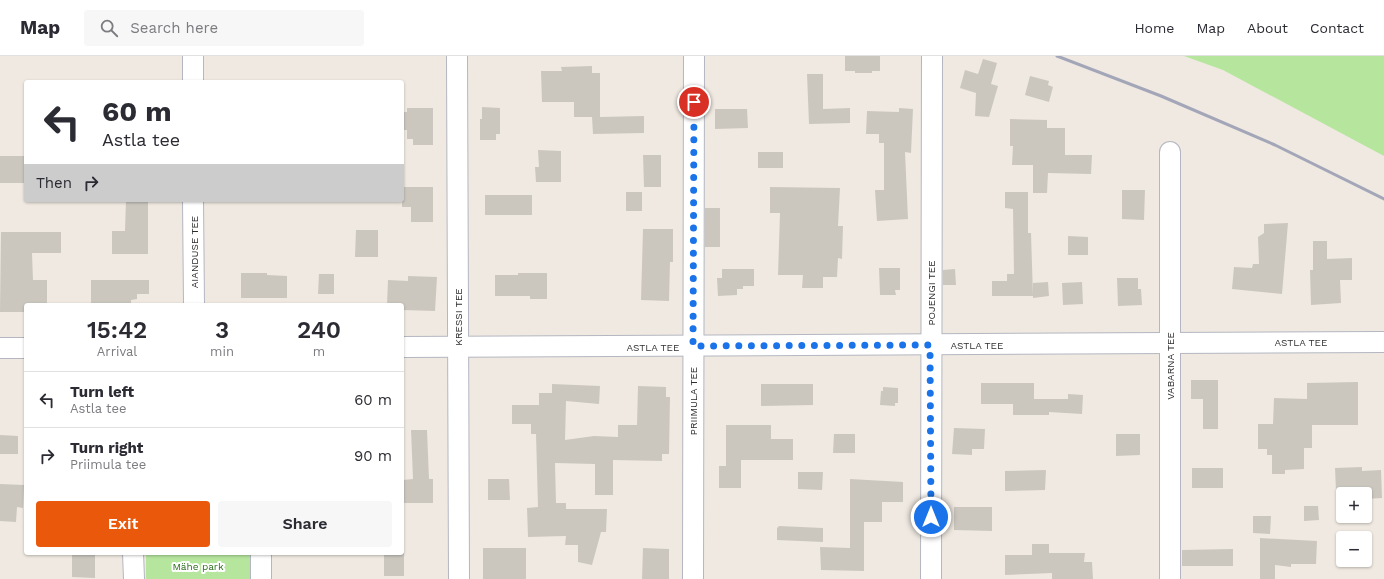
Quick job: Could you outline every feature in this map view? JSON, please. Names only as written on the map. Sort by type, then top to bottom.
[{"type":"street","points":[[193,56],[193,80]]},
{"type":"street","name":"KRESSI TEE","points":[[456,56],[459,579]]},
{"type":"street","name":"PRIIMULA TEE","points":[[693,579],[694,56]]},
{"type":"street","name":"POJENGI TEE","points":[[931,579],[930,345],[932,56]]},
{"type":"street","name":"VABARNA TEE","points":[[1170,152],[1170,579]]},
{"type":"street","name":"AIANDUSE TEE","points":[[194,202],[194,303]]},
{"type":"street","name":"ASTLA TEE","points":[[404,347],[1384,342]]},
{"type":"street","points":[[0,348],[24,348]]},
{"type":"street","points":[[133,555],[134,579]]},
{"type":"street","points":[[261,555],[261,579]]},
{"type":"green space","points":[[1184,56],[1384,56],[1384,156],[1223,70]]},
{"type":"green space","name":"Mähe park","points":[[146,555],[251,555],[251,579],[146,579]]},
{"type":"building","points":[[845,56],[880,56],[880,71],[872,71],[872,73],[855,73],[855,71],[845,71]]},
{"type":"building","points":[[983,59],[997,63],[991,84],[998,86],[989,117],[975,116],[976,93],[960,88],[965,70],[978,74]]},
{"type":"building","points":[[592,66],[592,73],[600,73],[600,117],[644,116],[644,133],[593,134],[592,117],[574,117],[574,102],[542,102],[541,71],[562,71],[561,67]]},
{"type":"building","points":[[807,74],[823,74],[823,109],[850,108],[850,123],[809,124]]},
{"type":"building","points":[[1030,76],[1049,81],[1048,85],[1053,87],[1049,102],[1025,95]]},
{"type":"building","points":[[482,107],[500,108],[500,134],[496,134],[496,140],[480,140],[480,119],[482,119]]},
{"type":"building","points":[[407,108],[433,108],[433,145],[413,145],[413,139],[407,139],[407,130],[404,130],[404,112],[407,112]]},
{"type":"building","points":[[899,108],[913,109],[911,153],[905,152],[908,219],[877,221],[875,190],[884,190],[884,143],[879,143],[879,134],[866,134],[867,111],[899,112]]},
{"type":"building","points":[[715,109],[747,109],[748,128],[715,129]]},
{"type":"building","points":[[1010,119],[1047,120],[1047,128],[1065,128],[1065,155],[1092,155],[1091,174],[1048,173],[1047,193],[1033,193],[1033,165],[1012,165],[1013,146],[1010,146]]},
{"type":"building","points":[[538,150],[561,151],[561,182],[536,182],[535,167],[539,167]]},
{"type":"building","points":[[758,152],[783,152],[783,168],[758,168]]},
{"type":"building","points":[[643,155],[661,155],[661,187],[644,187]]},
{"type":"building","points":[[0,156],[24,156],[24,183],[0,183]]},
{"type":"building","points":[[404,187],[433,187],[433,222],[411,222],[411,207],[402,207],[402,202],[404,202]]},
{"type":"building","points":[[770,187],[840,188],[838,226],[843,226],[842,259],[838,258],[837,277],[823,277],[823,288],[802,288],[803,275],[778,275],[780,213],[770,213]]},
{"type":"building","points":[[1122,190],[1145,190],[1144,220],[1122,219]]},
{"type":"building","points":[[626,192],[642,192],[642,211],[626,211]]},
{"type":"building","points":[[1005,192],[1028,192],[1028,233],[1031,233],[1033,296],[992,296],[992,281],[1007,281],[1007,274],[1014,274],[1013,209],[1005,208]]},
{"type":"building","points":[[485,195],[532,195],[532,215],[485,215]]},
{"type":"building","points":[[126,202],[148,202],[148,254],[112,254],[112,231],[125,231]]},
{"type":"building","points":[[705,208],[720,208],[720,247],[705,247]]},
{"type":"building","points":[[1288,223],[1282,294],[1232,289],[1234,267],[1252,268],[1253,264],[1259,264],[1258,237],[1264,233],[1264,224]]},
{"type":"building","points":[[643,229],[673,229],[673,262],[670,262],[669,301],[641,300]]},
{"type":"building","points":[[356,230],[378,230],[378,257],[355,257]]},
{"type":"building","points":[[1,232],[61,232],[61,253],[32,253],[33,280],[47,280],[47,303],[24,303],[24,312],[0,312]]},
{"type":"building","points":[[1068,236],[1088,237],[1088,255],[1068,255]]},
{"type":"building","points":[[1313,241],[1327,241],[1327,259],[1352,258],[1352,280],[1340,280],[1341,303],[1311,305],[1310,270],[1313,270]]},
{"type":"building","points":[[879,268],[900,268],[900,290],[895,290],[896,295],[880,295]]},
{"type":"building","points":[[722,269],[754,269],[754,286],[743,286],[743,289],[737,289],[737,295],[718,296],[717,278],[722,278]]},
{"type":"building","points":[[955,269],[956,285],[943,285],[943,270]]},
{"type":"building","points":[[241,273],[267,273],[267,275],[287,276],[287,298],[241,298]]},
{"type":"building","points":[[518,273],[547,273],[547,299],[530,299],[530,296],[495,296],[495,275],[518,275]]},
{"type":"building","points":[[319,274],[334,274],[334,294],[318,294]]},
{"type":"building","points":[[408,276],[437,277],[435,311],[404,310],[404,303],[387,303],[388,280],[408,281]]},
{"type":"building","points":[[1117,278],[1138,278],[1138,289],[1141,289],[1142,305],[1118,306]]},
{"type":"building","points":[[91,280],[149,280],[149,294],[137,294],[137,299],[131,300],[131,303],[91,303]]},
{"type":"building","points":[[1048,282],[1049,296],[1033,298],[1033,283]]},
{"type":"building","points":[[1082,282],[1083,304],[1063,305],[1062,283]]},
{"type":"building","points":[[1191,380],[1218,380],[1218,429],[1203,429],[1203,399],[1191,399]]},
{"type":"building","points":[[1358,382],[1358,425],[1312,425],[1312,448],[1304,448],[1304,469],[1285,470],[1285,474],[1272,474],[1272,455],[1267,455],[1267,449],[1258,449],[1258,424],[1273,424],[1274,398],[1307,399],[1307,383]]},
{"type":"building","points":[[981,383],[1034,383],[1034,399],[1068,399],[1068,394],[1083,395],[1082,414],[1049,412],[1049,415],[1013,415],[1013,404],[981,404]]},
{"type":"building","points":[[552,384],[600,386],[599,404],[566,401],[565,440],[594,436],[618,437],[618,425],[637,425],[638,386],[666,387],[666,397],[670,397],[669,454],[662,454],[662,461],[613,460],[613,495],[595,495],[595,464],[555,463],[556,503],[566,503],[566,509],[607,509],[606,532],[601,532],[592,565],[578,562],[578,545],[565,545],[566,536],[528,537],[527,508],[538,507],[536,434],[531,434],[531,424],[512,424],[512,405],[539,405],[539,393],[552,393]]},
{"type":"building","points":[[761,384],[813,384],[813,405],[761,406]]},
{"type":"building","points":[[883,387],[898,388],[898,403],[895,403],[895,406],[880,405],[881,391],[883,391]]},
{"type":"building","points":[[726,425],[771,425],[771,439],[793,439],[793,460],[741,460],[741,488],[719,488],[719,466],[726,466]]},
{"type":"building","points":[[954,428],[985,429],[984,449],[972,449],[972,455],[952,454]]},
{"type":"building","points":[[411,430],[427,430],[429,479],[433,479],[433,503],[404,503],[404,480],[413,479]]},
{"type":"building","points":[[834,434],[855,434],[855,453],[833,453]]},
{"type":"building","points":[[1116,434],[1140,434],[1140,455],[1116,456]]},
{"type":"building","points":[[0,435],[18,436],[18,454],[0,454]]},
{"type":"building","points":[[1362,467],[1362,471],[1381,470],[1382,498],[1372,499],[1372,487],[1336,487],[1336,491],[1335,468]]},
{"type":"building","points":[[1192,468],[1223,468],[1223,488],[1192,488]]},
{"type":"building","points":[[1046,470],[1045,490],[1005,491],[1005,471]]},
{"type":"building","points":[[798,472],[823,472],[822,490],[798,489]]},
{"type":"building","points":[[488,479],[509,479],[510,500],[488,500]]},
{"type":"building","points":[[850,479],[903,482],[903,502],[882,502],[882,522],[864,522],[864,571],[821,570],[820,547],[850,548]]},
{"type":"building","points":[[0,484],[24,485],[23,508],[17,507],[16,522],[0,521]]},
{"type":"building","points":[[1304,506],[1318,506],[1319,520],[1304,521]]},
{"type":"building","points":[[954,507],[992,507],[992,531],[954,530]]},
{"type":"building","points":[[1253,516],[1271,516],[1270,534],[1253,533]]},
{"type":"building","points":[[779,526],[823,528],[823,542],[777,540],[777,528]]},
{"type":"building","points":[[1260,538],[1317,541],[1316,564],[1291,564],[1291,567],[1275,565],[1275,579],[1260,579]]},
{"type":"building","points":[[1032,544],[1049,544],[1049,553],[1085,553],[1084,562],[1092,562],[1093,579],[1052,579],[1052,573],[1005,575],[1005,555],[1032,555]]},
{"type":"building","points":[[483,548],[526,548],[526,579],[483,579]]},
{"type":"building","points":[[643,548],[669,549],[669,579],[642,579]]},
{"type":"building","points":[[1233,549],[1233,566],[1182,566],[1182,550]]},
{"type":"building","points":[[72,555],[95,555],[95,578],[72,577]]},
{"type":"building","points":[[384,555],[404,555],[404,576],[384,576]]},
{"type":"railway","points":[[1057,56],[1161,96],[1275,145],[1384,199]]},
{"type":"route","points":[[694,102],[693,346],[930,345],[931,517]]}]
